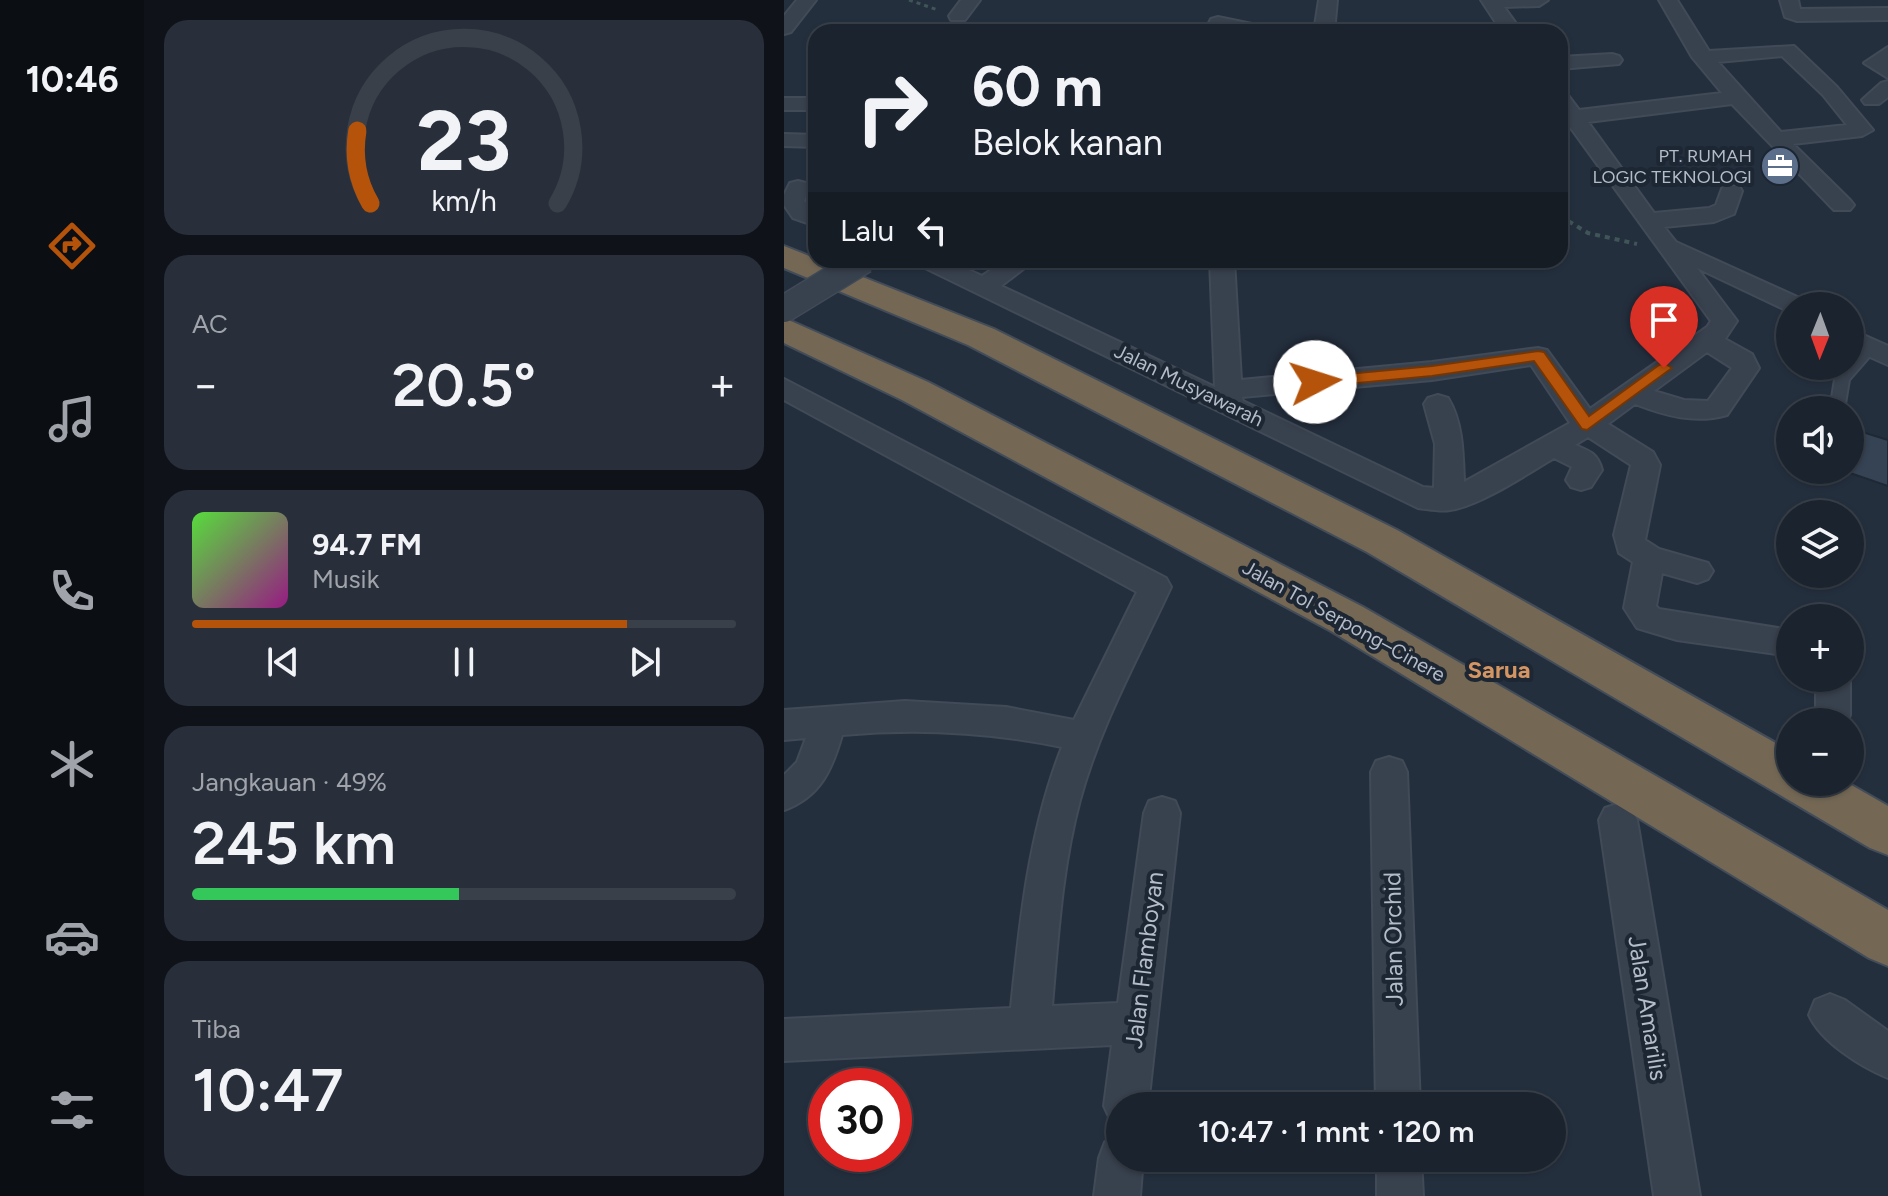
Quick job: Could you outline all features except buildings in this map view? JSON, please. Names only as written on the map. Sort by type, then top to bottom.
[{"type":"highway","points":[[784,256],[808,266]]},
{"type":"highway","points":[[813,268],[981,337],[1369,534],[1776,768]]},
{"type":"highway","name":"Jalan Tol Serpong–Cinere","points":[[784,329],[915,391],[1347,619],[1888,940]]},
{"type":"highway","points":[[1825,796],[1888,832]]},
{"type":"street","points":[[784,28],[807,0]]},
{"type":"street","points":[[958,16],[971,0]]},
{"type":"street","points":[[1215,24],[1228,0]]},
{"type":"street","points":[[1325,24],[1328,0]]},
{"type":"street","points":[[1490,1],[1539,0]]},
{"type":"street","points":[[1668,0],[1702,57],[1776,139],[1842,205]]},
{"type":"street","points":[[1789,0],[1792,13],[1797,15],[1888,14]]},
{"type":"street","points":[[1490,1],[1506,24]]},
{"type":"street","points":[[1702,57],[1787,50],[1830,91],[1862,130],[1776,139]]},
{"type":"street","points":[[1888,53],[1874,63],[1888,72]]},
{"type":"street","points":[[1568,63],[1612,60]]},
{"type":"street","points":[[1575,117],[1738,97]]},
{"type":"street","points":[[784,104],[808,104]]},
{"type":"street","points":[[1438,404],[1449,444],[1449,500],[1495,480],[1587,425],[1722,328],[1724,321],[1568,108]]},
{"type":"street","points":[[784,140],[808,141]]},
{"type":"street","points":[[799,188],[793,201],[801,213],[808,216]]},
{"type":"street","points":[[1648,221],[1714,215],[1726,209],[1731,191]]},
{"type":"street","points":[[1667,245],[1776,296]]},
{"type":"street","points":[[784,309],[851,268]]},
{"type":"street","name":"Jalan Musyawarah","points":[[946,268],[1228,397],[1418,497],[1449,500]]},
{"type":"street","points":[[985,285],[1011,268]]},
{"type":"street","points":[[1222,268],[1228,397],[1538,356],[1587,425],[1636,453],[1646,465],[1629,535],[1630,545],[1649,558],[1697,571]]},
{"type":"street","points":[[1631,392],[1675,409],[1698,413],[1717,409],[1746,368],[1743,360],[1706,340]]},
{"type":"street","points":[[784,388],[1155,587],[1086,737],[1063,796],[1044,880],[1030,1027]]},
{"type":"street","points":[[1553,446],[1585,461],[1587,470],[1581,480]]},
{"type":"street","points":[[1649,558],[1640,608],[1648,619],[1677,627],[1776,641]]},
{"type":"street","points":[[784,725],[905,715],[991,720],[1086,737]]},
{"type":"street","points":[[784,794],[794,790],[814,768],[829,721]]},
{"type":"street","name":"Jalan Orchid","points":[[1389,772],[1398,1092]]},
{"type":"street","name":"Jalan Flamboyan","points":[[1128,1092],[1162,813]]},
{"type":"street","name":"Jalan Amarilis","points":[[1618,820],[1677,1196]]},
{"type":"street","points":[[1830,1015],[1888,1057]]},
{"type":"street","points":[[784,1040],[1135,1023]]},
{"type":"street","points":[[1117,1196],[1120,1172]]},
{"type":"street","points":[[1399,1172],[1400,1196]]},
{"type":"lane","points":[[1839,396],[1842,379],[1869,347]]},
{"type":"path","points":[[1568,221],[1588,233],[1613,241],[1667,245]]},
{"type":"place","name":"PT. RUMAH LOGIC TEKNOLOGI","points":[[1780,166]]},
{"type":"district","name":"Sarua","points":[[1499,669]]},
{"type":"route","points":[[1315,382],[1432,371],[1538,356],[1587,425],[1664,368]]}]
